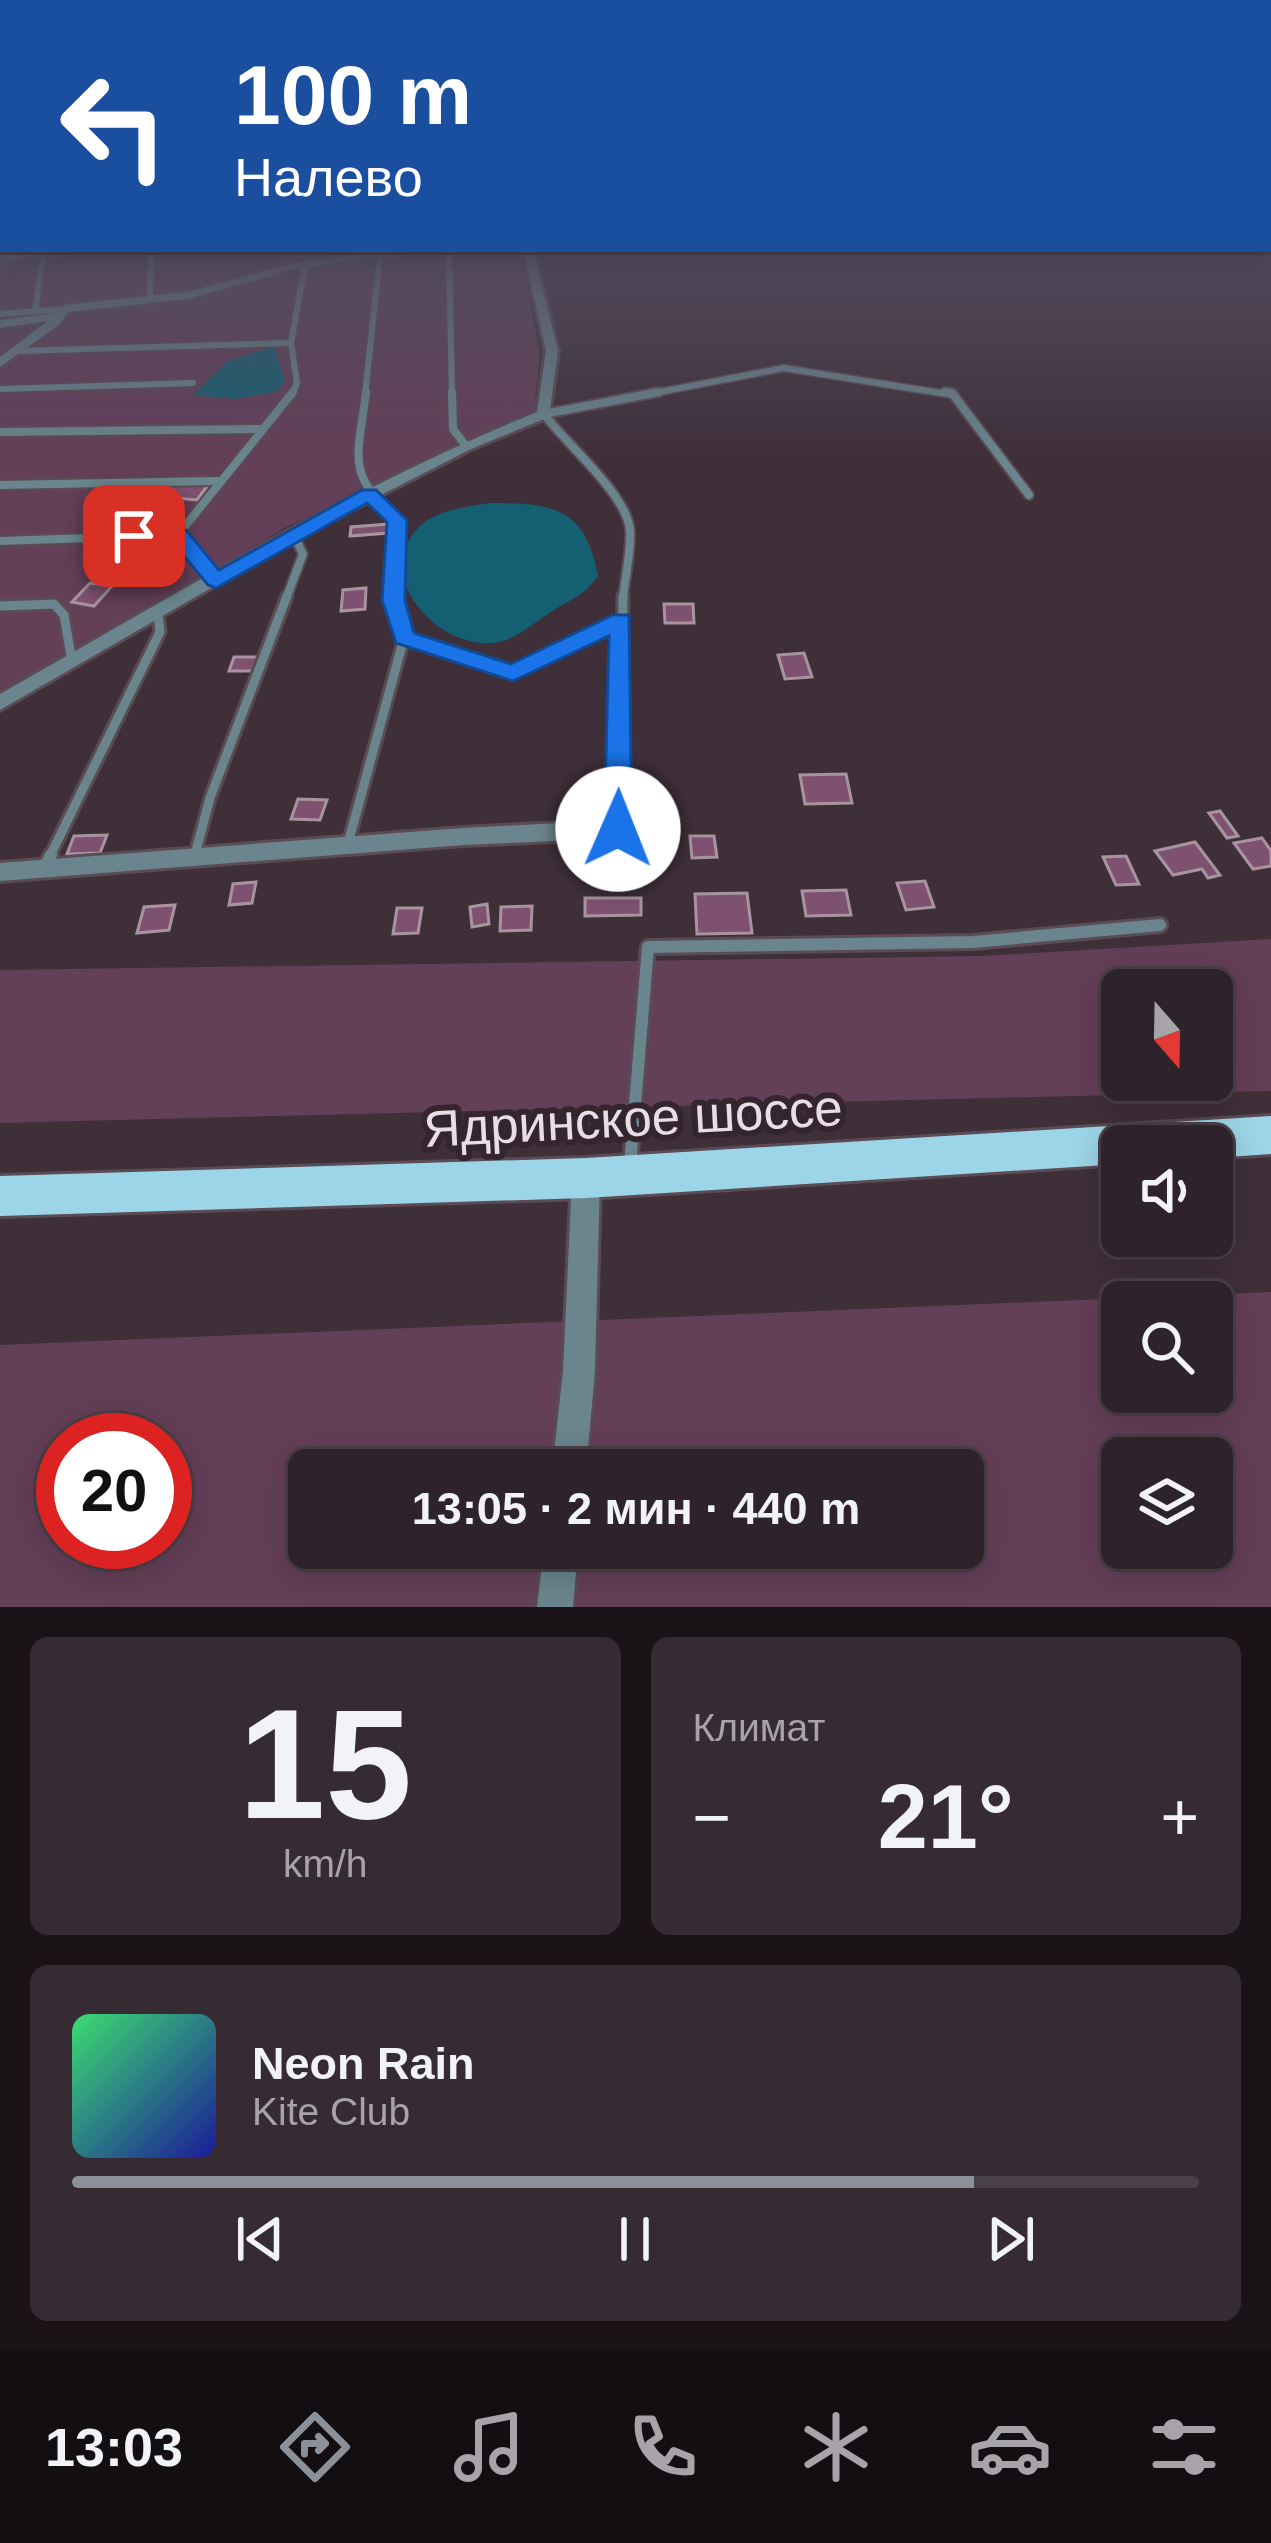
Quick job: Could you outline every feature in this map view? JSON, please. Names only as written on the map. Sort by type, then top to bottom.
[{"type":"main road","name":"Ядринское шоссе","points":[[0,1196],[586,1178],[1271,1135]]},
{"type":"street","points":[[0,324],[90,308]]},
{"type":"street","points":[[0,703],[293,534],[466,446],[544,414],[552,351],[542,308]]},
{"type":"street","points":[[0,363],[63,312]]},
{"type":"street","points":[[0,872],[194,860],[477,832],[618,829]]},
{"type":"street","points":[[571,1449],[586,1178]]},
{"type":"street","points":[[555,1607],[559,1569]]},
{"type":"lane","points":[[178,535],[290,399],[297,383],[291,343],[297,308]]},
{"type":"lane","points":[[347,847],[404,638],[393,600],[397,520],[369,494],[357,473],[374,308]]},
{"type":"lane","points":[[450,308],[453,429],[466,446]]},
{"type":"lane","points":[[0,314],[63,312]]},
{"type":"lane","points":[[17,351],[291,343]]},
{"type":"lane","points":[[618,829],[621,621],[630,526],[609,487],[570,449],[544,414],[784,368],[952,393],[1029,495]]},
{"type":"lane","points":[[0,389],[193,383]]},
{"type":"lane","points":[[0,432],[263,429]]},
{"type":"lane","points":[[0,485],[218,481]]},
{"type":"lane","points":[[194,860],[211,798],[303,554],[293,534]]},
{"type":"lane","points":[[0,541],[178,535]]},
{"type":"lane","points":[[178,535],[216,580]]},
{"type":"lane","points":[[0,605],[54,604],[64,615],[73,663]]},
{"type":"lane","points":[[43,871],[160,632],[158,614]]},
{"type":"lane","points":[[404,638],[513,673],[621,621]]},
{"type":"lane","points":[[629,1175],[648,947],[973,942],[1160,925]]},
{"type":"shaded area","points":[[0,308],[531,308],[540,356],[534,411],[289,526],[0,692]]},
{"type":"shaded area","points":[[1271,939],[1271,1091],[1233,1092],[1233,969],[1101,969],[1101,1095],[0,1123],[0,970],[982,956]]},
{"type":"shaded area","points":[[1271,1292],[1271,1607],[0,1607],[0,1345],[1101,1299],[1101,1413],[1233,1413],[1233,1294]]},
{"type":"water","points":[[274,346],[285,381],[277,391],[236,399],[193,395],[228,361]]},
{"type":"water","points":[[489,503],[531,505],[562,513],[584,535],[598,576],[581,594],[522,632],[492,643],[450,634],[431,621],[406,585],[402,565],[406,545],[427,521]]},
{"type":"building","points":[[176,483],[208,485],[197,500],[164,497]]},
{"type":"building","points":[[390,524],[389,533],[350,536],[351,527]]},
{"type":"building","points":[[90,583],[112,586],[94,606],[72,602]]},
{"type":"building","points":[[366,588],[365,609],[341,611],[343,590]]},
{"type":"building","points":[[664,604],[693,604],[694,623],[665,623]]},
{"type":"building","points":[[804,653],[812,677],[785,679],[778,655]]},
{"type":"building","points":[[234,657],[258,657],[253,671],[229,671]]},
{"type":"building","points":[[846,774],[852,803],[805,804],[800,775]]},
{"type":"building","points":[[298,799],[327,800],[320,820],[291,819]]},
{"type":"building","points":[[1220,811],[1238,836],[1227,838],[1209,813]]},
{"type":"building","points":[[107,835],[100,853],[67,854],[74,836]]},
{"type":"building","points":[[690,836],[714,836],[717,857],[692,858]]},
{"type":"building","points":[[1262,838],[1271,851],[1271,866],[1253,869],[1234,843]]},
{"type":"building","points":[[1195,842],[1220,875],[1208,878],[1202,869],[1173,875],[1155,851]]},
{"type":"building","points":[[1126,856],[1139,884],[1116,885],[1103,857]]},
{"type":"building","points":[[925,881],[934,907],[906,910],[897,883]]},
{"type":"building","points":[[256,882],[252,903],[229,905],[233,884]]},
{"type":"building","points":[[846,890],[851,915],[806,916],[802,891]]},
{"type":"building","points":[[747,893],[752,933],[697,934],[695,894]]},
{"type":"building","points":[[585,898],[641,898],[641,915],[585,916]]},
{"type":"building","points":[[487,904],[489,924],[472,927],[470,907]]},
{"type":"building","points":[[175,905],[169,930],[137,933],[144,907]]},
{"type":"building","points":[[532,906],[531,930],[500,931],[501,907]]},
{"type":"building","points":[[397,908],[422,908],[418,933],[393,934]]},
{"type":"route","points":[[134,536],[178,535],[216,580],[369,494],[397,520],[393,600],[404,638],[513,673],[621,621],[618,829]]}]
